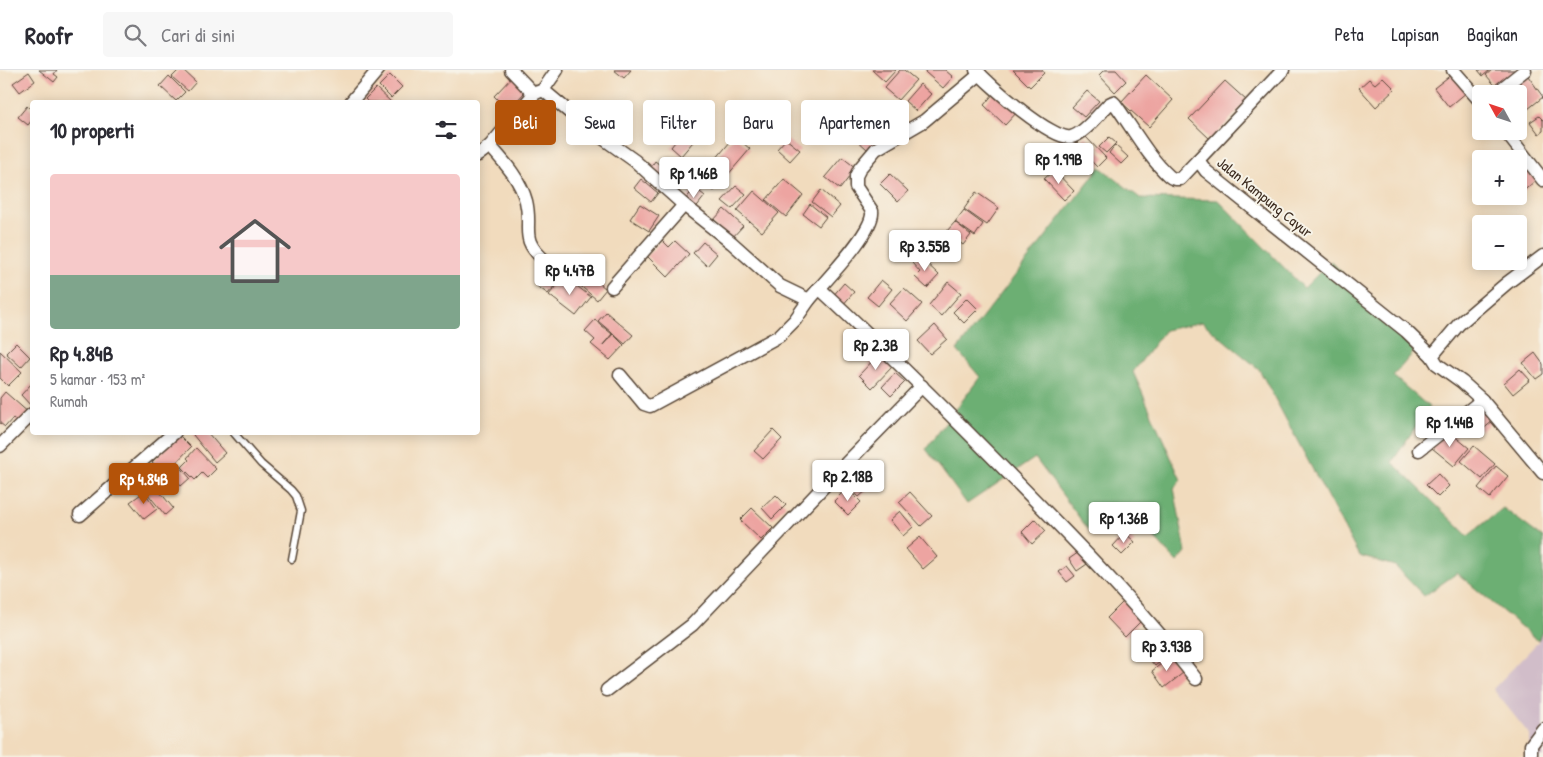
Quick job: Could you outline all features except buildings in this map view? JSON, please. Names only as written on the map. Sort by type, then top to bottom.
[{"type":"street","points":[[353,100],[378,70]]},
{"type":"street","points":[[511,70],[635,161],[780,286],[809,300]]},
{"type":"street","points":[[480,154],[490,146],[557,70]]},
{"type":"street","points":[[1198,160],[1283,70]]},
{"type":"street","points":[[1453,70],[1472,92]]},
{"type":"street","points":[[1507,85],[1525,70]]},
{"type":"street","points":[[620,375],[644,404],[650,406],[779,336],[795,320],[809,300],[864,236],[873,216],[871,208],[856,187],[856,176],[860,168],[876,149],[924,121],[978,72]]},
{"type":"street","name":"Jalan Kampung Cayur","points":[[978,72],[1026,114],[1046,129],[1061,137],[1072,137],[1082,132],[1108,104],[1113,102],[1169,176],[1175,180],[1180,179],[1198,160],[1206,171],[1406,331],[1432,356],[1437,364],[1462,382],[1482,400],[1543,473]]},
{"type":"street","points":[[1512,140],[1543,180]]},
{"type":"street","points":[[490,146],[508,167],[520,186],[526,203],[530,244],[534,252],[545,262]]},
{"type":"street","points":[[612,288],[684,205]]},
{"type":"street","points":[[1432,356],[1459,324],[1507,282],[1543,256]]},
{"type":"street","points":[[820,288],[922,386],[1114,582],[1165,638],[1196,678]]},
{"type":"street","points":[[607,690],[692,625],[922,386]]},
{"type":"street","points":[[1419,450],[1482,400]]},
{"type":"street","points":[[0,446],[30,416]]},
{"type":"street","points":[[80,515],[172,435]]},
{"type":"street","points":[[1530,753],[1532,742],[1543,729]]},
{"type":"lane","points":[[236,435],[261,464],[296,496],[300,511],[292,559]]},
{"type":"shaded area","points":[[1543,630],[1543,757],[1529,757],[1529,734],[1493,689],[1538,642]]},
{"type":"green space","points":[[1100,167],[1140,198],[1218,200],[1304,288],[1331,261],[1390,324],[1419,346],[1393,376],[1429,407],[1392,462],[1468,536],[1503,508],[1543,538],[1543,630],[1538,641],[1457,573],[1424,596],[1395,566],[1359,556],[1259,369],[1202,322],[1165,330],[1133,372],[1181,480],[1174,488],[1186,552],[1177,562],[1126,508],[1090,532],[1035,458],[967,504],[926,449],[980,377],[957,350]]}]
